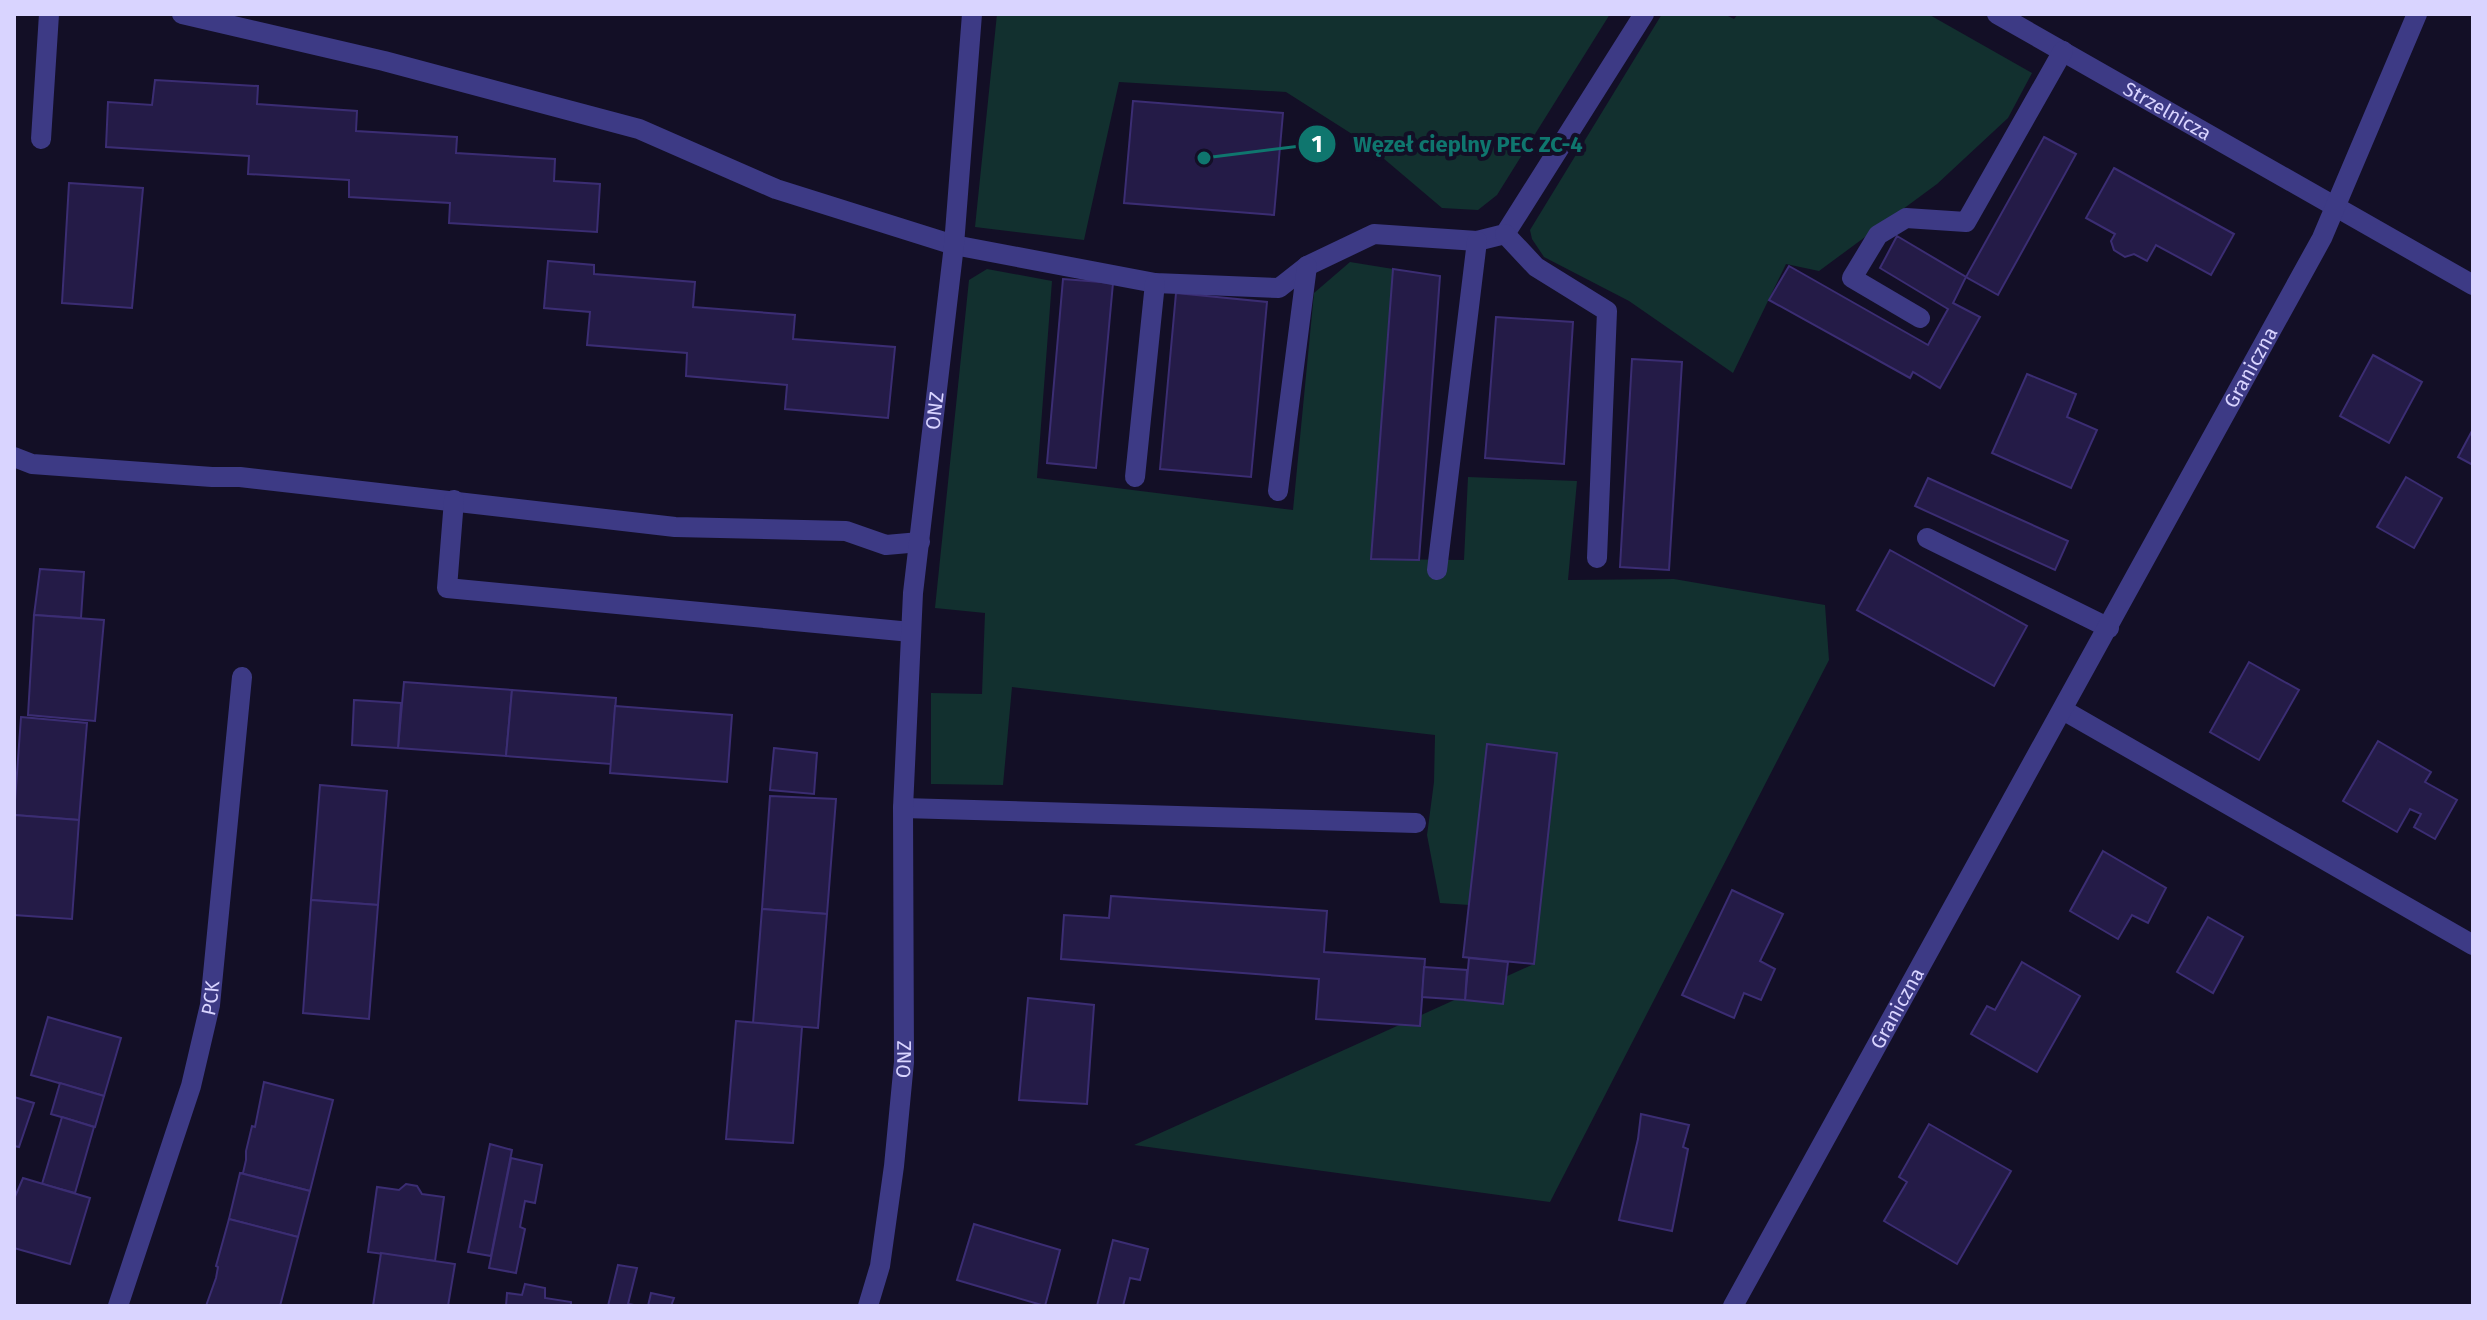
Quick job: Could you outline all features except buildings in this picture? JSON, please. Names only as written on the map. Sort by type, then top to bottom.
[{"type":"street","points":[[41,139],[49,14]]},
{"type":"street","points":[[182,14],[384,61],[639,129],[776,189],[954,245],[1155,283],[1279,288],[1307,266],[1374,234],[1477,241],[1505,234],[1644,14]]},
{"type":"street","name":"ONZ","points":[[868,1306],[880,1266],[904,1062],[903,808],[913,593],[954,245],[972,14]]},
{"type":"street","name":"Strzelnicza","points":[[1997,14],[2473,285]]},
{"type":"street","name":"Graniczna","points":[[1733,1306],[2109,628],[2336,209],[2417,14]]},
{"type":"street","points":[[1920,318],[1852,278],[1878,235],[1906,218],[1966,222],[2063,51]]},
{"type":"street","points":[[1505,234],[1536,267],[1607,311],[1597,558]]},
{"type":"street","points":[[1437,570],[1477,241]]},
{"type":"street","points":[[1278,491],[1307,266]]},
{"type":"street","points":[[1135,477],[1155,283]]},
{"type":"street","points":[[14,457],[32,464],[240,477],[675,527],[846,531],[886,545],[920,542]]},
{"type":"street","points":[[454,500],[447,588],[911,632]]},
{"type":"street","points":[[1927,538],[2109,628]]},
{"type":"street","name":"PCK","points":[[118,1306],[191,1086],[210,1005],[242,677]]},
{"type":"street","points":[[2063,710],[2473,945]]},
{"type":"street","points":[[903,808],[1416,823]]},
{"type":"green space","points":[[997,14],[1610,14],[1497,195],[1478,210],[1442,208],[1363,141],[1286,92],[1119,82],[1084,240],[975,227]]},
{"type":"green space","points":[[1662,14],[1724,14],[1734,19],[1738,14],[1928,14],[2032,73],[2008,118],[1937,184],[1819,271],[1786,264],[1733,373],[1629,301],[1544,257],[1530,230]]},
{"type":"green space","points":[[1350,262],[1393,269],[1371,559],[1464,560],[1468,477],[1577,481],[1568,580],[1674,579],[1825,605],[1829,660],[1550,1202],[1134,1145],[1534,964],[1557,753],[1487,744],[1469,905],[1440,903],[1427,835],[1434,782],[1435,735],[1012,687],[1003,785],[931,784],[931,693],[982,694],[985,613],[935,608],[969,280],[987,269],[1052,281],[1037,478],[1293,510],[1314,293]]},
{"type":"place","name":"Węzeł cieplny PEC ZC-4","points":[[1204,158]]}]
